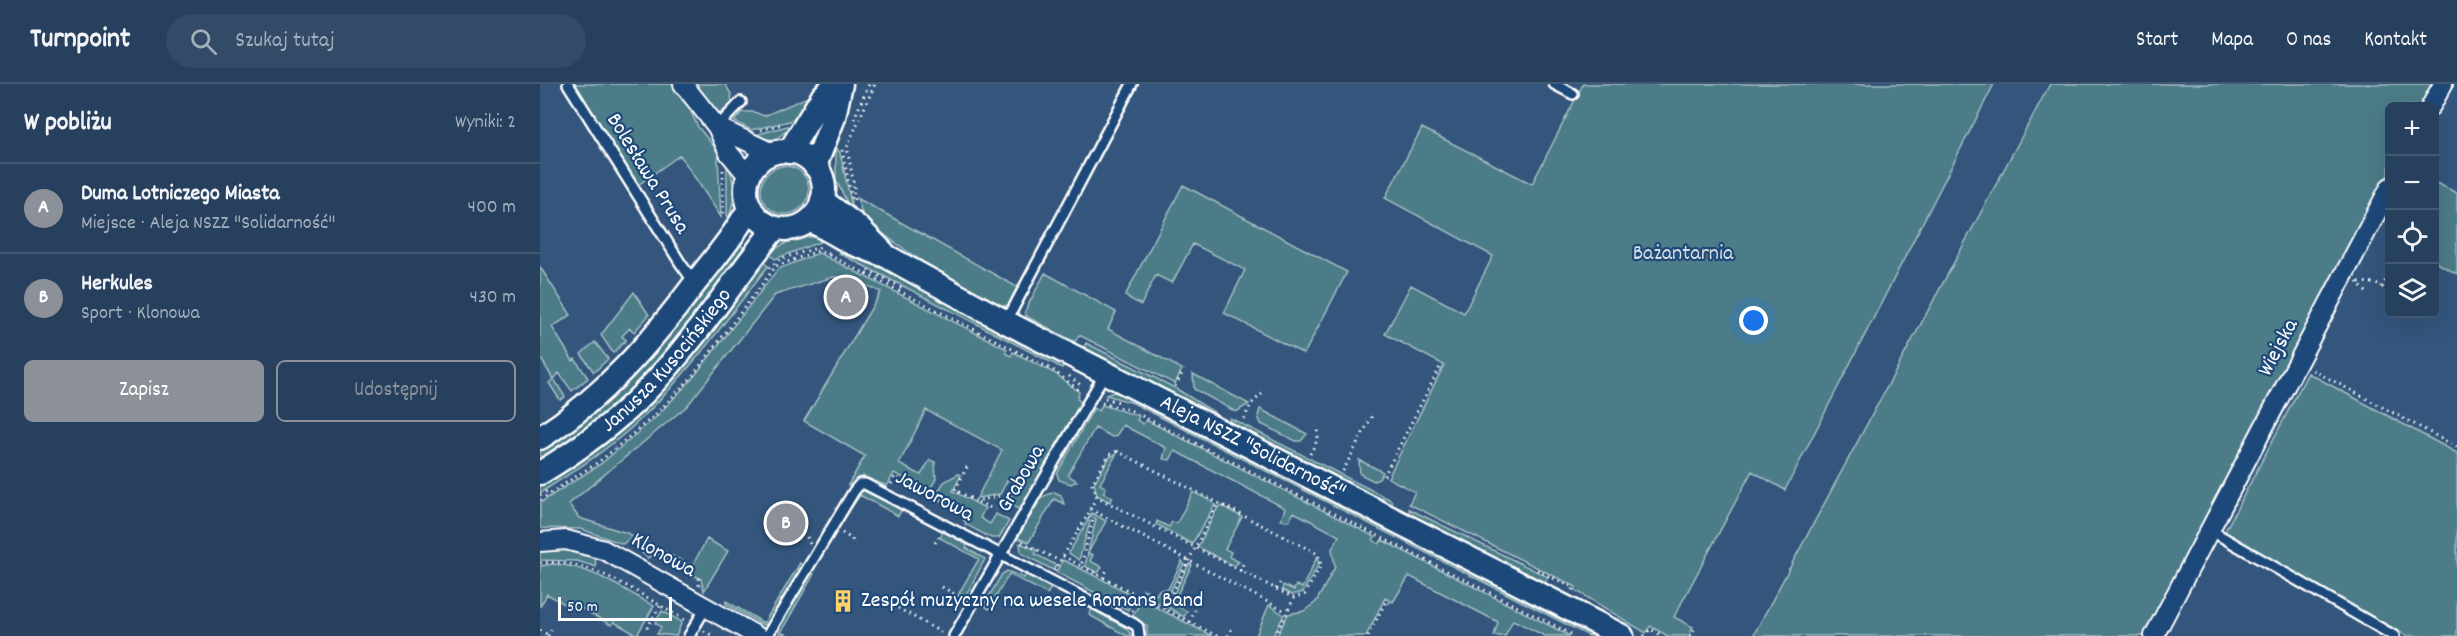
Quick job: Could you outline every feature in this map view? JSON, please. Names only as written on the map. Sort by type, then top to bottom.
[{"type":"street","points":[[682,84],[717,127],[729,153],[748,176]]},
{"type":"street","points":[[717,127],[753,147],[781,152],[799,154],[815,166],[821,177],[822,200],[810,220],[800,226],[775,228],[765,224],[750,207],[746,195],[748,176],[756,164],[781,152],[805,126],[823,96],[838,84]]},
{"type":"street","points":[[815,166],[834,117],[838,84]]},
{"type":"street","points":[[2433,102],[2443,84]]},
{"type":"street","name":"Wiejska","points":[[2154,636],[2385,198]]},
{"type":"street","name":"Aleja NSZZ \"Solidarność\"","points":[[822,200],[850,221],[886,256]]},
{"type":"street","name":"Janusza Kusocińskiego","points":[[540,438],[618,376],[655,336],[750,207]]},
{"type":"street","name":"Aleja NSZZ \"Solidarność\"","points":[[810,220],[851,243],[886,256],[1006,322],[1622,636]]},
{"type":"street","name":"Janusza Kusocińskiego","points":[[540,473],[601,432],[644,394],[679,354],[775,228]]},
{"type":"street","name":"Klonowa","points":[[540,542],[567,540],[592,546],[757,636]]},
{"type":"lane","name":"Bolesława Prusa","points":[[568,84],[681,264],[696,283]]},
{"type":"lane","points":[[1006,322],[1132,84]]},
{"type":"lane","points":[[1554,84],[1573,94]]},
{"type":"lane","points":[[717,127],[741,102]]},
{"type":"lane","name":"Grabowa","points":[[950,635],[1001,554],[1105,373]]},
{"type":"lane","name":"Jaworowa","points":[[767,636],[860,484],[870,485],[1134,624],[1138,627],[1139,636]]},
{"type":"lane","points":[[2210,530],[2394,636]]},
{"type":"lane","points":[[689,636],[705,607]]},
{"type":"path","points":[[850,221],[857,210],[851,198],[842,150],[869,84]]},
{"type":"path","points":[[742,139],[753,131],[794,121],[805,126]]},
{"type":"path","points":[[723,218],[722,160],[729,153]]},
{"type":"path","points":[[823,248],[830,254],[1053,370],[1089,401],[1130,410],[1575,636]]},
{"type":"path","points":[[540,500],[600,461],[653,417],[691,378],[776,266],[818,251],[830,254],[970,323]]},
{"type":"path","points":[[2368,294],[2355,281],[2385,289]]},
{"type":"path","points":[[2381,287],[2385,282]]},
{"type":"path","points":[[1384,476],[1441,365]]},
{"type":"path","points":[[2311,369],[2457,447]]},
{"type":"path","points":[[1175,386],[1184,370]]},
{"type":"path","points":[[1244,419],[1251,404],[1263,394]]},
{"type":"path","points":[[1343,471],[1373,414]]},
{"type":"path","points":[[1310,454],[1318,439],[1317,426]]},
{"type":"path","points":[[1275,636],[1294,598],[1305,594],[1321,565],[1320,557],[1117,451],[1109,455],[1092,484],[1097,497],[1294,598]]},
{"type":"path","points":[[967,467],[955,490],[995,510]]},
{"type":"path","points":[[886,494],[895,476],[928,494]]},
{"type":"path","points":[[976,501],[999,496]]},
{"type":"path","points":[[935,497],[967,514],[963,525]]},
{"type":"path","points":[[1053,573],[1097,497]]},
{"type":"path","points":[[1114,506],[1116,502]]},
{"type":"path","points":[[1164,609],[1218,503]]},
{"type":"path","points":[[1090,509],[1287,612]]},
{"type":"path","points":[[1081,566],[1093,520],[1087,517]]},
{"type":"path","points":[[1152,525],[1154,521]]},
{"type":"path","points":[[832,528],[852,539],[853,545]]},
{"type":"path","points":[[1044,551],[1060,561]]},
{"type":"path","points":[[1063,556],[1217,636]]},
{"type":"path","points":[[540,563],[574,563],[592,569],[713,636]]},
{"type":"path","points":[[1240,571],[1243,564]]},
{"type":"path","points":[[1103,578],[1107,570]]},
{"type":"path","points":[[1276,590],[1280,583]]},
{"type":"path","points":[[942,587],[966,600]]},
{"type":"path","points":[[1131,614],[1144,589]]},
{"type":"path","points":[[1368,636],[1386,601],[1392,604]]},
{"type":"path","points":[[647,628],[660,606]]},
{"type":"path","points":[[898,608],[950,635]]},
{"type":"path","points":[[1190,622],[1195,610]]},
{"type":"path","points":[[540,630],[549,636],[552,628]]},
{"type":"path","points":[[1228,636],[1232,628]]},
{"type":"path","points":[[1690,636],[1695,628]]},
{"type":"path","points":[[1644,636],[1650,629],[1663,636]]},
{"type":"green space","points":[[574,84],[678,84],[698,127],[721,155],[718,158],[721,217],[680,155],[638,185]]},
{"type":"green space","points":[[691,84],[725,84],[731,94],[732,104],[720,113],[698,96]]},
{"type":"green space","name":"Bażantarnia","points":[[1583,84],[1994,84],[1785,490],[1752,471],[1674,617],[1693,627],[1689,636],[1668,636],[1650,626],[1646,633],[1575,590],[1576,587],[1409,504],[1415,492],[1388,478],[1444,365],[1385,334],[1411,285],[1464,313],[1493,256],[1385,198],[1422,128],[1532,184]]},
{"type":"green space","points":[[2050,84],[2435,84],[2426,102],[2385,102],[2385,181],[2147,636],[1753,636]]},
{"type":"green space","points":[[810,96],[798,118],[796,116],[790,121],[751,130],[734,121],[742,112],[754,112],[764,116]]},
{"type":"green space","points":[[793,126],[774,140],[752,136]]},
{"type":"green space","points":[[836,147],[840,153],[851,202],[849,206],[836,180]]},
{"type":"green space","points":[[727,163],[732,178],[733,193],[732,208],[727,222]]},
{"type":"green space","points":[[780,166],[790,166],[802,173],[809,185],[809,195],[802,207],[790,214],[780,214],[765,203],[761,195],[761,185],[772,170]]},
{"type":"green space","points":[[2439,184],[2457,193],[2457,274],[2439,264]]},
{"type":"green space","points":[[1183,185],[1347,272],[1304,354],[1224,313],[1245,270],[1193,244],[1172,283],[1156,275],[1141,305],[1125,296]]},
{"type":"green space","points":[[857,198],[1017,287],[1009,304],[1002,307],[983,298],[911,254],[860,216],[862,213]]},
{"type":"green space","points":[[807,237],[822,237],[825,240],[775,259],[767,253],[788,242]]},
{"type":"green space","points":[[737,242],[747,250],[656,368],[605,415],[540,462],[540,448]]},
{"type":"green space","points":[[841,244],[1065,363],[1062,368],[839,253]]},
{"type":"green space","points":[[819,253],[1007,349],[1005,353],[1011,356],[1013,352],[1056,374],[1079,392],[1077,399],[1081,402],[1020,510],[1007,503],[1018,484],[1008,479],[1000,494],[977,498],[1002,450],[926,410],[899,464],[921,475],[930,460],[935,462],[936,479],[929,491],[894,473],[887,486],[863,476],[853,485],[848,485],[865,456],[804,421],[881,292],[850,278],[833,277],[775,295],[687,406],[569,504],[579,518],[632,536],[623,544],[581,529],[540,528],[540,503],[602,463],[656,417],[692,379],[778,269]]},
{"type":"green space","points":[[762,261],[768,266],[708,344],[643,417],[606,448],[540,493],[540,483]]},
{"type":"green space","points":[[540,267],[571,315],[552,327],[573,361],[575,359],[588,378],[572,391],[559,373],[554,379],[565,397],[560,400],[549,383],[553,379],[540,357]]},
{"type":"green space","points":[[1045,273],[1116,312],[1108,329],[1182,369],[1175,384],[1079,335],[1075,342],[1026,316],[1025,311]]},
{"type":"green space","points":[[634,292],[649,315],[634,332],[630,328],[622,336],[626,340],[613,353],[601,335]]},
{"type":"green space","points":[[595,342],[608,359],[594,372],[581,354]]},
{"type":"green space","points":[[1086,343],[1175,388],[1214,412],[1209,414],[1082,351]]},
{"type":"green space","points":[[2308,373],[2457,453],[2457,636],[2407,636],[2224,533]]},
{"type":"green space","points":[[1193,374],[1249,404],[1236,412],[1194,389]]},
{"type":"green space","points":[[1114,392],[1124,393],[1601,636],[1589,636],[1133,403],[1106,395]]},
{"type":"green space","points":[[1102,405],[1139,416],[1137,420],[1143,424],[1146,420],[1375,537],[1373,540],[1379,544],[1382,540],[1570,636],[1545,636],[1513,620],[1505,636],[1494,636],[1498,622],[1409,576],[1393,602],[1385,598],[1366,636],[1277,636],[1288,614],[1304,611],[1316,602],[1335,567],[1332,549],[1339,536],[1294,512],[1289,521],[1281,520],[1285,508],[1175,451],[1170,460],[1163,459],[1166,448],[1123,425],[1116,436],[1112,437],[1095,428],[1068,475],[1077,481],[1071,484],[1059,480],[1057,474],[1094,408],[1099,411]]},
{"type":"green space","points":[[1260,409],[1307,434],[1301,441],[1296,441],[1261,424],[1258,416]]},
{"type":"green space","points":[[1230,418],[1391,500],[1392,503],[1387,505],[1229,423]]},
{"type":"green space","points":[[1117,453],[1100,484],[1106,488],[1103,493],[1113,497],[1110,502],[1097,495],[1094,483],[1109,458]]},
{"type":"green space","points":[[1359,460],[1383,472],[1379,479],[1374,481],[1360,474]]},
{"type":"green space","points":[[958,474],[961,475],[953,491],[985,508],[980,518],[990,524],[996,514],[1009,521],[999,538],[991,538],[965,524],[970,513],[936,495],[944,482]]},
{"type":"green space","points":[[862,490],[902,509],[898,516],[860,495],[837,529]]},
{"type":"green space","points":[[1054,492],[1061,495],[1064,504],[1054,499],[1029,542],[1017,538],[1042,497]]},
{"type":"green space","points":[[1193,492],[1215,505],[1192,544],[1156,524],[1157,521],[1169,527],[1172,522],[1177,523]]},
{"type":"green space","points":[[1222,506],[1242,517],[1225,549],[1231,552],[1229,557],[1239,562],[1234,566],[1198,547],[1218,507]]},
{"type":"green space","points":[[1409,509],[1548,577],[1546,581],[1529,577],[1410,516]]},
{"type":"green space","points":[[1092,513],[1106,521],[1088,553],[1096,519],[1090,516]]},
{"type":"green space","points":[[1088,520],[1090,522],[1079,560],[1069,553]]},
{"type":"green space","points":[[943,531],[968,544],[966,548],[985,559],[965,597],[959,593],[979,559],[940,538]]},
{"type":"green space","points":[[707,539],[728,551],[704,591],[701,579],[653,552],[648,558],[642,553],[646,542],[692,566]]},
{"type":"green space","points":[[1020,543],[1037,550],[1035,554],[1056,565],[1053,570],[1021,553]]},
{"type":"green space","points":[[540,551],[577,551],[595,557],[596,567],[577,561],[540,560]]},
{"type":"green space","points":[[1088,553],[1093,555],[1090,561],[1102,567],[1098,573],[1085,566]]},
{"type":"green space","points":[[1317,557],[1319,564],[1303,592],[1292,595],[1282,590],[1283,585],[1294,590],[1296,585],[1302,588]]},
{"type":"green space","points":[[1063,560],[1135,596],[1128,610],[1056,572]]},
{"type":"green space","points":[[1182,561],[1184,564],[1163,605],[1145,597],[1146,590],[1156,595],[1159,590],[1168,589]]},
{"type":"green space","points":[[800,563],[803,566],[767,624],[763,625],[726,604],[726,601],[764,623]]},
{"type":"green space","points":[[553,564],[593,573],[654,606],[637,635],[614,622],[611,625],[579,607],[577,611],[547,594],[540,607],[540,566]]},
{"type":"green space","points":[[1189,564],[1192,565],[1175,599],[1179,601],[1177,606],[1187,611],[1184,617],[1167,607]]},
{"type":"green space","points":[[1007,571],[1024,578],[1026,574],[1051,588],[1047,594],[1009,574],[989,609],[984,605],[1002,574]]},
{"type":"green space","points":[[811,572],[814,574],[781,632],[789,636],[779,634],[780,624]]},
{"type":"green space","points":[[1142,600],[1212,636],[1147,636],[1147,626],[1132,617]]},
{"type":"green space","points":[[1269,605],[1284,615],[1273,636],[1256,636]]},
{"type":"green space","points":[[1092,609],[1126,628],[1132,636],[1127,636],[1089,615]]},
{"type":"green space","points":[[662,611],[682,622],[676,636],[657,634],[661,627],[655,623]]},
{"type":"place","name":"Duma Lotniczego Miasta","points":[[846,297]]},
{"type":"place","name":"Herkules","points":[[786,523]]},
{"type":"place","name":"Zespół muzyczny na wesele Romans Band","points":[[843,601]]}]
